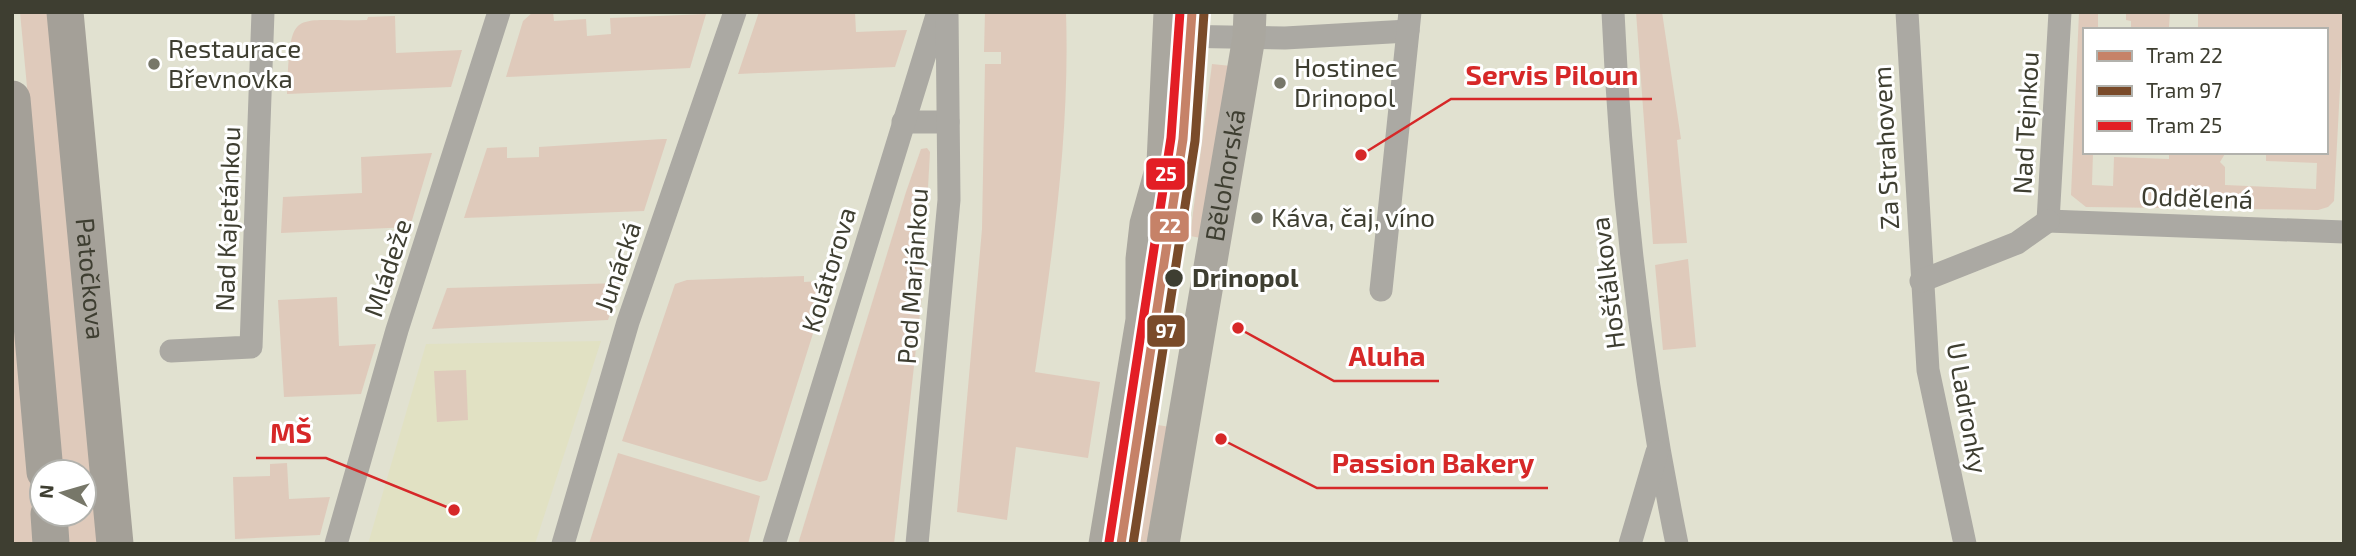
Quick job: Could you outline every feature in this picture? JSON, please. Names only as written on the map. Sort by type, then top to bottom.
[{"type":"main road","name":"Patočkova","points":[[65,12],[115,544]]},
{"type":"main road","points":[[12,99],[44,458]]},
{"type":"street","name":"Nad Kajetánkou","points":[[171,351],[251,347],[263,12]]},
{"type":"street","name":"Mládeže","points":[[337,544],[397,330],[499,12]]},
{"type":"street","name":"Junácká","points":[[563,544],[628,322],[735,12]]},
{"type":"street","name":"Kolátorova","points":[[774,544],[938,12]]},
{"type":"street","name":"Pod Marjánkou","points":[[917,544],[949,200],[947,12]]},
{"type":"street","name":"Hošťálkova","points":[[1613,12],[1625,185],[1658,449],[1677,544]]},
{"type":"street","name":"Za Strahovem","points":[[1906,12],[1921,281]]},
{"type":"street","name":"Nad Tejnkou","points":[[1921,281],[2017,243],[2048,221],[2060,12]]},
{"type":"street","points":[[1105,544],[1142,320],[1142,259],[1146,224],[1163,163],[1170,24],[1409,22],[1381,290]]},
{"type":"street","name":"Bělohorská","points":[[1163,544],[1250,25]]},
{"type":"street","points":[[903,122],[948,122]]},
{"type":"street","name":"Oddělená","points":[[2048,221],[2344,232]]},
{"type":"street","name":"U Ladronky","points":[[1921,281],[1928,370],[1965,544]]},
{"type":"street","points":[[1630,544],[1658,449]]},
{"type":"shaded area","points":[[20,12],[48,12],[90,458],[62,458]]},
{"type":"shaded area","points":[[533,12],[553,12],[554,21],[586,19],[587,36],[611,34],[610,18],[706,14],[690,68],[506,77],[523,21]]},
{"type":"shaded area","points":[[759,12],[855,12],[856,32],[907,30],[895,67],[738,74]]},
{"type":"shaded area","points":[[985,12],[1066,12],[1063,147],[1054,237],[1035,372],[1100,382],[1088,458],[1016,447],[1007,520],[957,512],[982,229],[985,64],[1001,64],[1001,52],[984,52]]},
{"type":"shaded area","points":[[1636,12],[1662,12],[1681,139],[1677,140],[1687,243],[1653,244]]},
{"type":"shaded area","points":[[2079,12],[2098,12],[2098,28],[2083,28],[2083,154],[2093,154],[2092,185],[2113,186],[2114,157],[2169,159],[2169,154],[2225,154],[2220,162],[2225,167],[2225,185],[2316,189],[2317,163],[2266,161],[2266,154],[2328,154],[2328,28],[2198,28],[2198,12],[2344,12],[2334,201],[2328,207],[2318,210],[2086,207],[2071,195]]},
{"type":"shaded area","points":[[2126,12],[2170,12],[2169,27],[2131,27],[2131,21],[2126,20]]},
{"type":"shaded area","points":[[395,16],[396,53],[462,50],[451,87],[287,94],[290,46],[294,32],[300,25],[309,21],[367,20],[368,17]]},
{"type":"shaded area","points":[[1212,64],[1231,66],[1206,239],[1190,236]]},
{"type":"shaded area","points":[[667,139],[644,211],[464,218],[487,148],[507,147],[507,158],[539,157],[539,147]]},
{"type":"shaded area","points":[[927,148],[930,152],[922,295],[894,544],[798,544],[906,192],[921,149]]},
{"type":"shaded area","points":[[432,153],[410,227],[281,233],[283,197],[362,193],[361,157]]},
{"type":"shaded area","points":[[1688,259],[1696,347],[1663,350],[1655,265]]},
{"type":"shaded area","points":[[12,261],[31,458],[28,458],[28,528],[37,528],[39,544],[12,544]]},
{"type":"shaded area","points":[[820,275],[831,276],[767,480],[760,482],[622,441],[675,284],[687,280],[804,276],[804,282],[820,281]]},
{"type":"shaded area","points":[[621,283],[608,320],[432,329],[447,288]]},
{"type":"shaded area","points":[[337,297],[339,346],[376,344],[361,394],[284,397],[278,300]]},
{"type":"shaded area","points":[[601,341],[535,544],[368,544],[426,344]]},
{"type":"shaded area","points":[[466,370],[468,420],[437,422],[434,371]]},
{"type":"shaded area","points":[[1134,421],[1176,428],[1157,544],[1115,544]]},
{"type":"shaded area","points":[[618,453],[760,496],[748,544],[589,544]]},
{"type":"shaded area","points":[[287,463],[289,499],[330,497],[320,535],[235,539],[233,477],[270,476],[270,464]]},
{"type":"shaded area","points":[[67,528],[96,528],[98,544],[69,544]]},
{"type":"tram line","name":"25","points":[[1109,542],[1171,138],[1180,12]]},
{"type":"tram line","name":"22","points":[[1121,544],[1183,139],[1192,12]]},
{"type":"tram line","name":"97","points":[[1133,544],[1195,141],[1204,13]]},
{"type":"place","name":"Restaurace Břevnovka","points":[[154,64]]},
{"type":"place","name":"Hostinec Drinopol","points":[[1280,83]]},
{"type":"place","name":"Servis Piloun","points":[[1361,155]]},
{"type":"place","name":"Káva, čaj, víno","points":[[1257,218]]},
{"type":"place","name":"Drinopol","points":[[1174,278]]},
{"type":"place","name":"Aluha","points":[[1238,328]]},
{"type":"place","name":"Passion Bakery","points":[[1221,439]]},
{"type":"place","name":"MŠ","points":[[454,510]]}]
